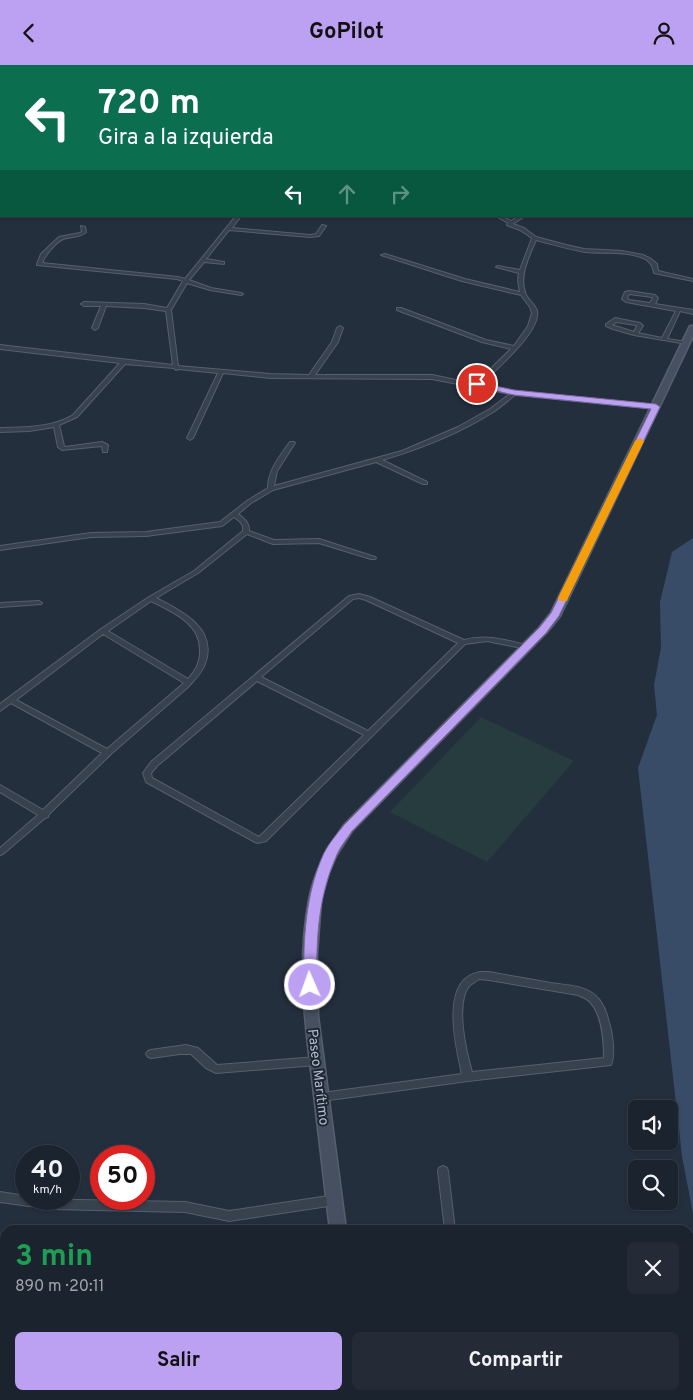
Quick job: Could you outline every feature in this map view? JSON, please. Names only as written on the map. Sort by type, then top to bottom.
[{"type":"main road","name":"Paseo Marítimo","points":[[338,1225],[312,1016],[310,954],[315,900],[330,855],[348,828],[556,614],[693,328]]},
{"type":"street","points":[[427,65],[448,65]]},
{"type":"street","points":[[176,368],[168,311],[186,280],[239,217]]},
{"type":"street","points":[[500,217],[534,238],[582,250],[610,251],[646,258],[655,265],[656,272],[693,280]]},
{"type":"street","points":[[510,222],[521,217]]},
{"type":"street","points":[[228,229],[302,237],[317,235],[324,226]]},
{"type":"street","points":[[83,227],[84,232],[82,234],[61,238],[43,255],[38,264],[186,280],[210,289],[241,294]]},
{"type":"street","points":[[477,384],[514,348],[534,317],[534,309],[523,294],[522,272],[534,238]]},
{"type":"street","points":[[383,255],[464,280],[523,294]]},
{"type":"street","points":[[203,260],[222,263]]},
{"type":"street","points":[[498,267],[522,272]]},
{"type":"street","points":[[652,305],[656,298],[653,296],[630,292],[627,293],[624,299],[628,301],[693,312]]},
{"type":"street","points":[[84,304],[144,306],[168,311]]},
{"type":"street","points":[[95,328],[104,305]]},
{"type":"street","points":[[399,309],[484,341],[514,348]]},
{"type":"street","points":[[664,339],[679,309]]},
{"type":"street","points":[[636,333],[640,327],[638,324],[614,319],[608,325],[614,328],[636,333],[664,339],[685,343]]},
{"type":"street","points":[[311,376],[335,342],[340,328]]},
{"type":"street","points":[[0,347],[176,368],[270,376],[416,376],[456,380],[514,393],[656,407]]},
{"type":"street","points":[[0,430],[56,425],[75,416],[124,362]]},
{"type":"street","points":[[190,438],[222,372]]},
{"type":"street","points":[[0,548],[91,535],[113,536],[185,530],[222,524],[249,502],[271,489],[404,452],[460,428],[514,393]]},
{"type":"street","points":[[56,425],[61,447],[64,449],[102,444],[105,445],[104,451]]},
{"type":"street","points":[[271,489],[270,481],[292,443]]},
{"type":"street","points":[[377,461],[425,483]]},
{"type":"street","points":[[0,708],[103,631],[151,598],[196,572],[246,532],[247,527],[245,523],[233,515]]},
{"type":"street","points":[[246,532],[273,542],[319,541],[332,543],[373,558]]},
{"type":"street","points":[[463,642],[368,598],[351,597],[154,764],[148,773],[149,780],[258,840],[263,839],[463,642],[474,639],[492,639],[526,647]]},
{"type":"street","points":[[0,852],[46,815],[107,752],[188,682],[201,667],[204,644],[199,630],[184,615],[151,598]]},
{"type":"street","points":[[0,605],[39,603]]},
{"type":"street","points":[[103,631],[188,682]]},
{"type":"street","points":[[257,678],[368,734]]},
{"type":"street","points":[[11,700],[107,752]]},
{"type":"street","points":[[0,788],[46,815]]},
{"type":"street","points":[[322,1097],[468,1077],[608,1061],[610,1050],[598,1004],[591,996],[579,991],[489,975],[477,976],[465,986],[457,1010],[460,1042],[468,1077]]},
{"type":"street","points":[[151,1054],[189,1049],[195,1051],[209,1066],[216,1069],[317,1061]]},
{"type":"street","points":[[443,1171],[449,1225]]},
{"type":"street","points":[[0,1197],[50,1204],[184,1207],[229,1216],[335,1200]]},
{"type":"green space","points":[[481,717],[574,761],[487,862],[390,812]]},
{"type":"water","points":[[693,538],[693,1214],[682,1156],[678,1100],[676,1100],[638,768],[657,715],[654,685],[661,648],[660,602],[672,552]]},
{"type":"slow traffic","points":[[563,598],[640,441]]},
{"type":"route","points":[[310,985],[310,954],[315,900],[330,855],[348,828],[556,614],[656,407],[514,393],[477,384]]}]
